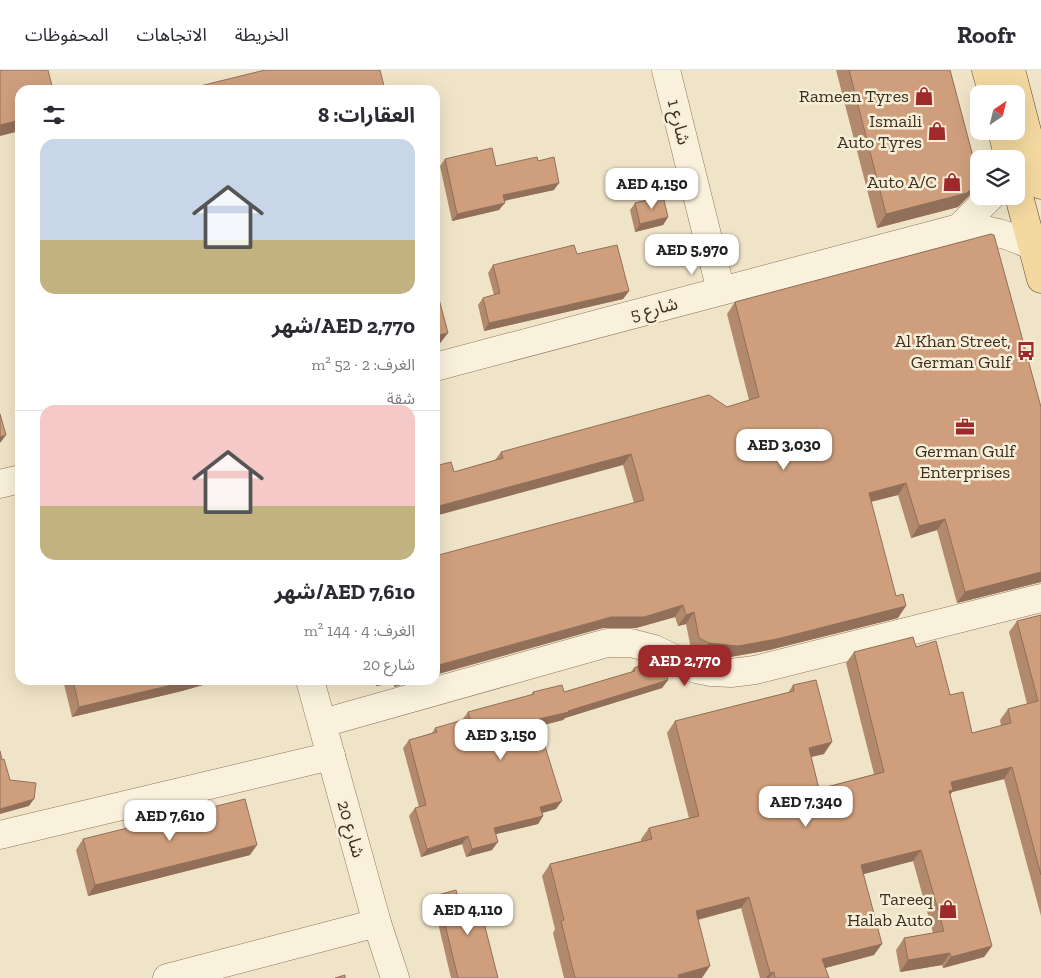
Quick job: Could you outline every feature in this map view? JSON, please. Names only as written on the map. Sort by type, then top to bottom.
[{"type":"main road","points":[[986,70],[990,85]]},
{"type":"main road","points":[[1011,70],[1041,185]]},
{"type":"main road","points":[[1021,205],[1041,279]]},
{"type":"street","name":"شارع 1","points":[[666,70],[721,290]]},
{"type":"street","points":[[959,228],[982,205]]},
{"type":"street","name":"شارع 5","points":[[440,366],[959,228],[975,228],[997,232],[1019,239],[1032,246]]},
{"type":"street","points":[[0,484],[15,480]]},
{"type":"street","points":[[323,723],[607,643],[631,643],[654,649],[696,669],[731,673],[755,670],[1041,598]]},
{"type":"street","name":"شارع 20","points":[[312,685],[377,923],[395,978]]},
{"type":"street","points":[[0,835],[331,756]]},
{"type":"street","points":[[167,978],[377,923]]},
{"type":"building","points":[[0,70],[48,70],[52,85],[15,85],[15,121],[0,125]]},
{"type":"building","points":[[265,70],[380,70],[384,85],[204,85]]},
{"type":"building","points":[[849,70],[950,70],[971,150],[970,190],[967,193],[886,214]]},
{"type":"building","points":[[492,148],[496,166],[537,157],[538,161],[554,157],[559,183],[503,195],[505,203],[457,214],[445,159]]},
{"type":"building","points":[[663,196],[668,217],[640,224],[635,203]]},
{"type":"building","points":[[991,234],[994,235],[1041,407],[1041,572],[965,592],[945,519],[919,526],[906,483],[869,493],[896,596],[903,594],[906,606],[777,639],[738,646],[709,643],[699,638],[694,612],[686,615],[683,605],[644,617],[611,617],[440,665],[440,555],[644,500],[631,454],[440,506],[440,465],[451,462],[454,472],[503,458],[501,452],[709,395],[727,407],[759,397],[735,302]]},
{"type":"building","points":[[574,245],[577,254],[617,245],[629,291],[489,323],[483,298],[500,293],[493,265]]},
{"type":"building","points":[[440,303],[448,333],[440,335]]},
{"type":"building","points":[[0,414],[6,435],[0,437]]},
{"type":"building","points":[[1041,615],[1041,875],[1012,767],[951,782],[953,790],[949,791],[992,946],[951,957],[950,953],[908,960],[904,938],[944,931],[921,850],[861,865],[882,944],[822,959],[829,978],[775,978],[774,972],[770,973],[749,897],[696,911],[710,966],[678,975],[679,978],[575,978],[561,921],[564,920],[550,864],[652,839],[649,828],[699,816],[675,721],[794,691],[793,685],[816,680],[832,742],[809,748],[819,789],[884,772],[854,652],[913,637],[916,647],[936,641],[950,695],[963,692],[972,733],[1011,723],[1008,709],[1038,701],[1017,621]]},
{"type":"building","points":[[655,660],[657,665],[662,663],[668,680],[569,712],[539,719],[545,739],[543,740],[562,801],[540,807],[543,816],[494,828],[498,842],[472,849],[468,836],[427,849],[415,808],[426,805],[409,740],[437,732],[435,728],[470,718],[468,712],[562,685],[564,692],[635,671],[634,668]]},
{"type":"building","points":[[74,685],[172,685],[79,707]]},
{"type":"building","points":[[0,751],[10,780],[36,783],[34,799],[0,809]]},
{"type":"building","points":[[245,799],[257,845],[95,885],[83,839]]},
{"type":"building","points":[[456,890],[459,901],[483,895],[489,917],[483,919],[498,978],[458,978],[438,895]]},
{"type":"place","name":"Rameen Tyres","points":[[924,96]]},
{"type":"place","name":"Ismaili Auto Tyres","points":[[937,131]]},
{"type":"place","name":"Auto A/C","points":[[952,182]]},
{"type":"place","name":"Al Khan Street, German Gulf","points":[[1026,351]]},
{"type":"place","name":"German Gulf Enterprises","points":[[965,427]]},
{"type":"place","name":"Tareeq Halab Auto","points":[[948,909]]}]
